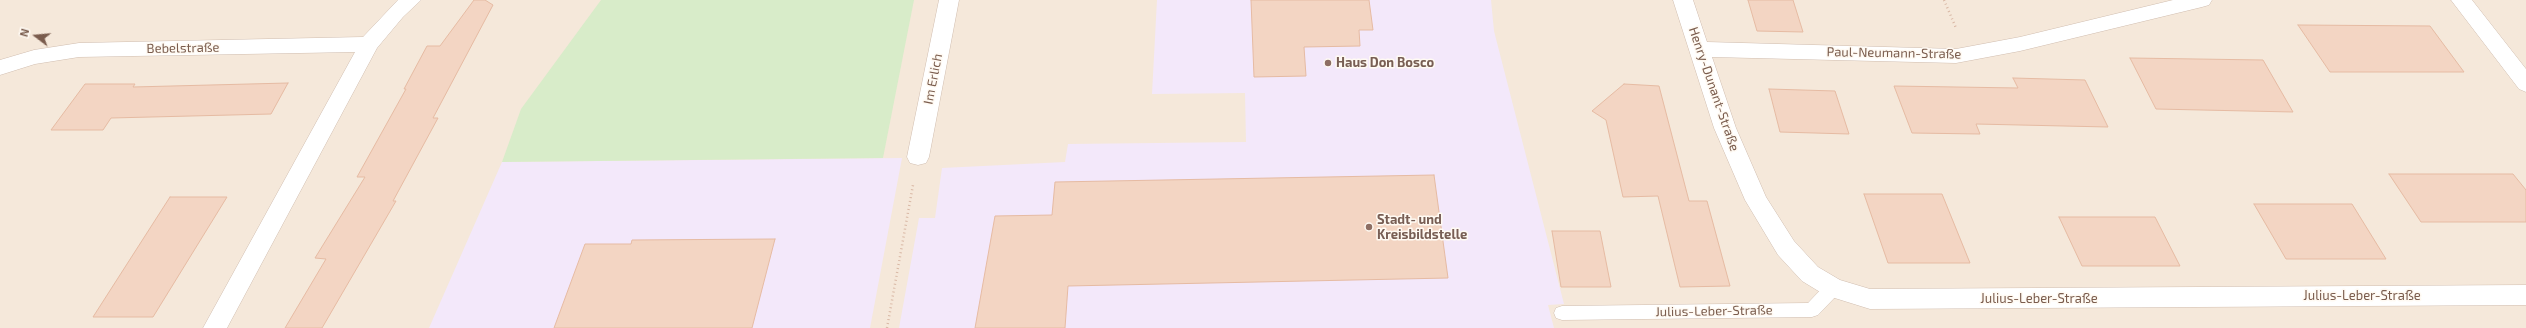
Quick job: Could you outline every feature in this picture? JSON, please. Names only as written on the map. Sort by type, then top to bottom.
[{"type":"street","points":[[215,328],[369,44],[396,12],[411,0]]},
{"type":"street","name":"Im Erlich","points":[[918,157],[949,0]]},
{"type":"street","name":"Henry-Dunant-Straße","points":[[1683,0],[1725,128],[1756,200],[1786,248],[1810,274],[1833,288]]},
{"type":"street","name":"Paul-Neumann-Straße","points":[[1700,48],[1956,56],[2020,44],[2202,0]]},
{"type":"street","points":[[2461,0],[2526,84]]},
{"type":"street","name":"Bebelstraße","points":[[0,68],[34,57],[79,50],[369,44]]},
{"type":"street","name":"Julius-Leber-Straße","points":[[1833,288],[1870,299],[2526,295]]},
{"type":"lane","name":"Julius-Leber-Straße","points":[[1562,313],[1812,310],[1833,288]]},
{"type":"path","points":[[887,328],[918,157]]},
{"type":"shaded area","points":[[0,0],[2526,0],[2526,328],[0,328]]},
{"type":"shaded area","points":[[1157,0],[1491,0],[1494,31],[1564,304],[1548,305],[1554,328],[899,328],[919,218],[935,218],[942,168],[1065,162],[1068,144],[1246,142],[1245,93],[1152,94]]},
{"type":"shaded area","points":[[902,158],[870,328],[429,328],[502,162]]},
{"type":"green space","points":[[601,0],[914,0],[883,158],[502,162],[521,109]]},
{"type":"building","points":[[474,0],[485,0],[493,5],[433,118],[438,118],[393,201],[396,201],[322,328],[285,328],[326,259],[315,258],[365,177],[357,177],[406,89],[404,89],[427,46],[440,46]]},
{"type":"building","points":[[1251,0],[1369,0],[1373,30],[1359,30],[1360,46],[1304,47],[1306,76],[1254,77]]},
{"type":"building","points":[[1748,0],[1793,0],[1803,32],[1757,31]]},
{"type":"building","points":[[2298,25],[2430,26],[2464,72],[2330,72]]},
{"type":"building","points":[[2130,58],[2263,60],[2293,112],[2156,109]]},
{"type":"building","points":[[2013,78],[2085,80],[2108,127],[1976,124],[1980,134],[1912,133],[1894,86],[2018,88]]},
{"type":"building","points":[[288,83],[271,114],[111,118],[103,130],[51,130],[85,84],[135,84],[133,87]]},
{"type":"building","points":[[1624,84],[1659,86],[1689,201],[1707,201],[1730,286],[1680,287],[1658,196],[1623,197],[1606,120],[1592,111]]},
{"type":"building","points":[[1769,89],[1835,91],[1849,134],[1780,132]]},
{"type":"building","points":[[2389,174],[2513,174],[2526,190],[2526,222],[2421,222]]},
{"type":"building","points":[[1434,175],[1448,278],[1068,286],[1065,328],[975,328],[995,216],[1052,215],[1055,182]]},
{"type":"building","points":[[1864,194],[1942,194],[1970,263],[1888,263]]},
{"type":"building","points":[[170,197],[227,197],[153,317],[93,317]]},
{"type":"building","points":[[2254,204],[2352,204],[2386,259],[2286,259]]},
{"type":"building","points":[[2059,217],[2155,217],[2180,266],[2082,266]]},
{"type":"building","points":[[1552,231],[1600,231],[1611,287],[1561,287]]},
{"type":"building","points":[[775,239],[752,328],[554,328],[585,244],[631,244],[632,240]]},
{"type":"place","name":"Haus Don Bosco","points":[[1328,63]]},
{"type":"place","name":"Stadt- und Kreisbildstelle","points":[[1369,227]]}]
